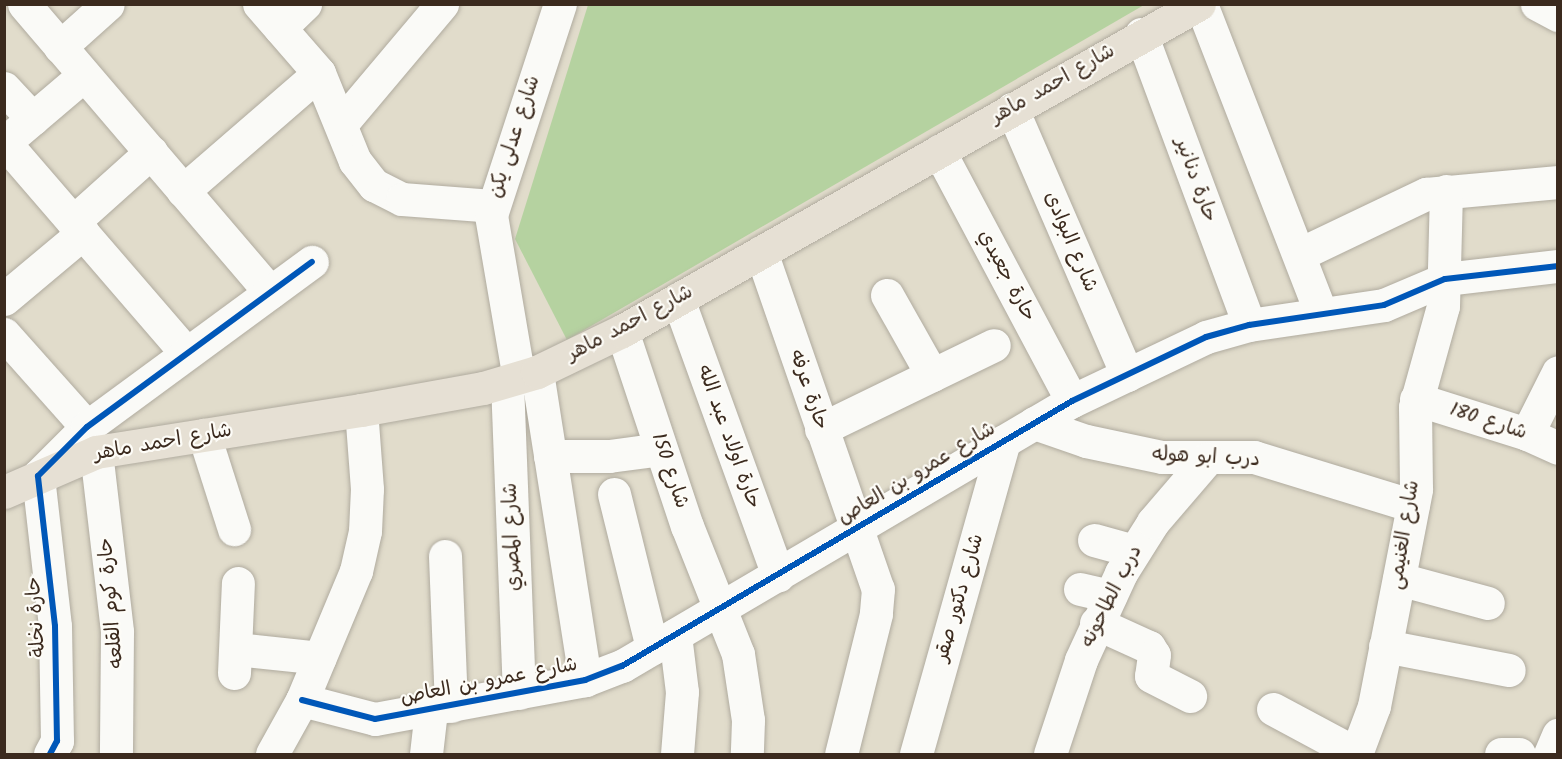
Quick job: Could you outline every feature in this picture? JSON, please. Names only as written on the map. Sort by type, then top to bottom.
[{"type":"main road","name":"شارع احمد ماهر","points":[[4,492],[38,476],[91,439],[204,435],[362,410],[521,378],[622,331],[1141,34],[1200,4]]},
{"type":"street","points":[[24,4],[270,292]]},
{"type":"street","points":[[305,4],[269,16],[319,74],[364,174],[387,193],[402,199],[492,206]]},
{"type":"street","points":[[340,124],[442,4]]},
{"type":"street","name":"شارع عدلى يكن","points":[[521,378],[491,224],[492,206],[560,4]]},
{"type":"street","points":[[1200,4],[1300,254],[1321,314]]},
{"type":"street","points":[[1537,5],[1557,15]]},
{"type":"street","points":[[60,46],[102,6]]},
{"type":"street","name":"حارة دنانير","points":[[1141,34],[1249,325]]},
{"type":"street","points":[[183,191],[319,74]]},
{"type":"street","points":[[84,75],[5,143],[186,353]]},
{"type":"street","points":[[4,88],[33,119]]},
{"type":"street","name":"شارع البوادى","points":[[1012,109],[1127,375]]},
{"type":"street","name":"حارة جعيدي","points":[[939,151],[1072,401]]},
{"type":"street","points":[[4,299],[78,228],[151,152]]},
{"type":"street","points":[[1300,254],[1426,194],[1557,182]]},
{"type":"street","name":"شارع الغنيمى","points":[[1356,754],[1374,706],[1413,506],[1416,399],[1438,332],[1445,279],[1446,191]]},
{"type":"street","name":"حارة عرفه","points":[[761,252],[856,529],[875,577],[878,602],[841,754]]},
{"type":"street","points":[[4,334],[91,439],[186,353],[312,262]]},
{"type":"street","name":"شارع عمرو بن العاص","points":[[302,700],[375,719],[585,681],[663,642],[778,576],[1072,401],[1206,337],[1249,325],[1384,305],[1445,279],[1557,266]]},
{"type":"street","points":[[887,295],[932,375]]},
{"type":"street","name":"حارة اولاد عبد الله","points":[[678,299],[778,576]]},
{"type":"street","name":"شارع 150","points":[[622,331],[661,449],[738,654],[748,720],[747,754]]},
{"type":"street","points":[[822,429],[994,345]]},
{"type":"street","points":[[1527,434],[1557,372]]},
{"type":"street","points":[[521,378],[550,456],[585,681]]},
{"type":"street","name":"شارع المصري","points":[[519,693],[521,378]]},
{"type":"street","name":"شارع 180","points":[[1416,399],[1527,434],[1557,448]]},
{"type":"street","points":[[272,754],[302,700],[352,581],[364,531],[368,489],[362,410]]},
{"type":"street","name":"درب ابو هوله","points":[[1034,423],[1139,453],[1207,459],[1254,457],[1413,506]]},
{"type":"street","points":[[204,435],[234,529]]},
{"type":"street","name":"حارة كوم القلعه","points":[[91,439],[117,632],[116,754]]},
{"type":"street","name":"شارع دكتور صقر","points":[[916,754],[1004,441]]},
{"type":"street","points":[[550,456],[609,456],[661,449]]},
{"type":"street","name":"درب الطاحونه","points":[[1050,754],[1095,602],[1207,459]]},
{"type":"street","name":"حارة نخلة","points":[[38,476],[56,626],[57,741],[50,754]]},
{"type":"street","points":[[614,494],[682,692],[677,754]]},
{"type":"street","points":[[1094,540],[1134,551]]},
{"type":"street","points":[[426,754],[441,708],[446,556]]},
{"type":"street","points":[[1399,579],[1488,603]]},
{"type":"street","points":[[238,583],[235,661],[320,658]]},
{"type":"street","points":[[1095,602],[1149,647],[1154,655],[1151,676],[1190,696]]},
{"type":"street","points":[[1385,646],[1509,670]]},
{"type":"street","points":[[1273,709],[1356,754]]},
{"type":"street","points":[[1550,754],[1557,735]]},
{"type":"street","points":[[1501,754],[1519,754]]},
{"type":"green space","points":[[588,5],[1144,5],[567,340],[515,239]]},
{"type":"cycle path","points":[[50,754],[57,741],[55,626],[38,476],[87,427],[312,262]]},
{"type":"cycle path","points":[[302,700],[375,719],[585,680],[622,666],[1072,401],[1206,337],[1249,325],[1384,305],[1445,279],[1558,266]]}]
